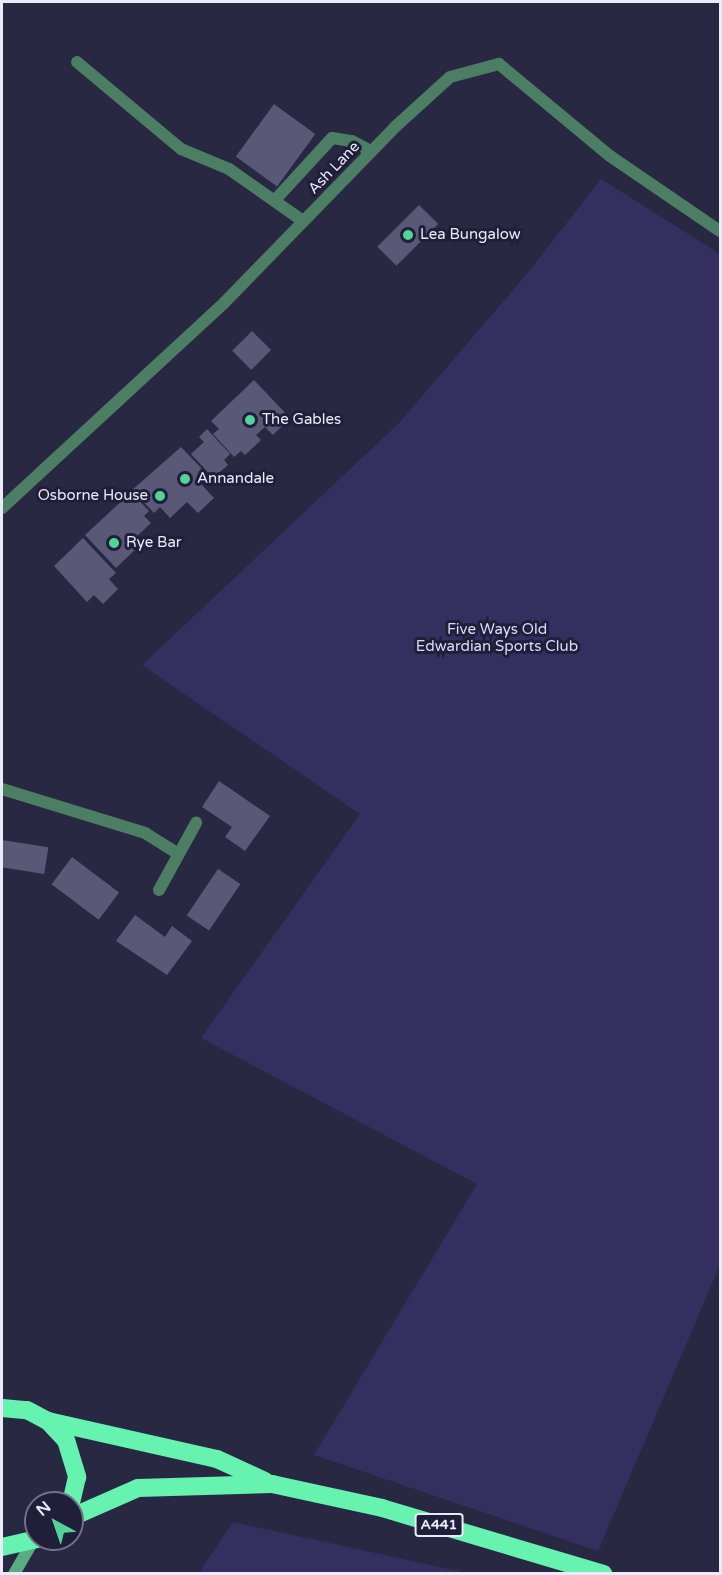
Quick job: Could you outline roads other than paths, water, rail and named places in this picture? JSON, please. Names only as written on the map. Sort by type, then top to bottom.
[{"type":"highway","points":[[2,1407],[27,1410],[48,1420],[66,1440],[75,1463],[72,1491]]},
{"type":"highway","name":"A441","points":[[48,1420],[217,1459],[272,1484],[382,1508],[603,1574]]},
{"type":"highway","name":"A441","points":[[84,1512],[138,1488],[272,1484]]},
{"type":"highway","points":[[2,1547],[24,1543]]},
{"type":"main road","points":[[14,1574],[29,1551]]},
{"type":"street","points":[[77,62],[181,149],[229,169],[303,221]]},
{"type":"street","name":"Ash Lane","points":[[2,508],[224,303],[371,151],[450,76],[499,64],[610,156],[720,231]]},
{"type":"street","points":[[275,200],[332,138],[352,141],[371,151]]},
{"type":"street","points":[[2,789],[145,833],[178,854]]},
{"type":"street","points":[[159,890],[196,823]]},
{"type":"place","name":"Lea Bungalow","points":[[408,235]]},
{"type":"place","name":"The Gables","points":[[250,420]]},
{"type":"place","name":"Annandale","points":[[185,479]]},
{"type":"place","name":"Osborne House","points":[[160,496]]},
{"type":"place","name":"Rye Bar","points":[[114,543]]},
{"type":"park label","name":"Five Ways Old Edwardian Sports Club","points":[[497,638]]}]
